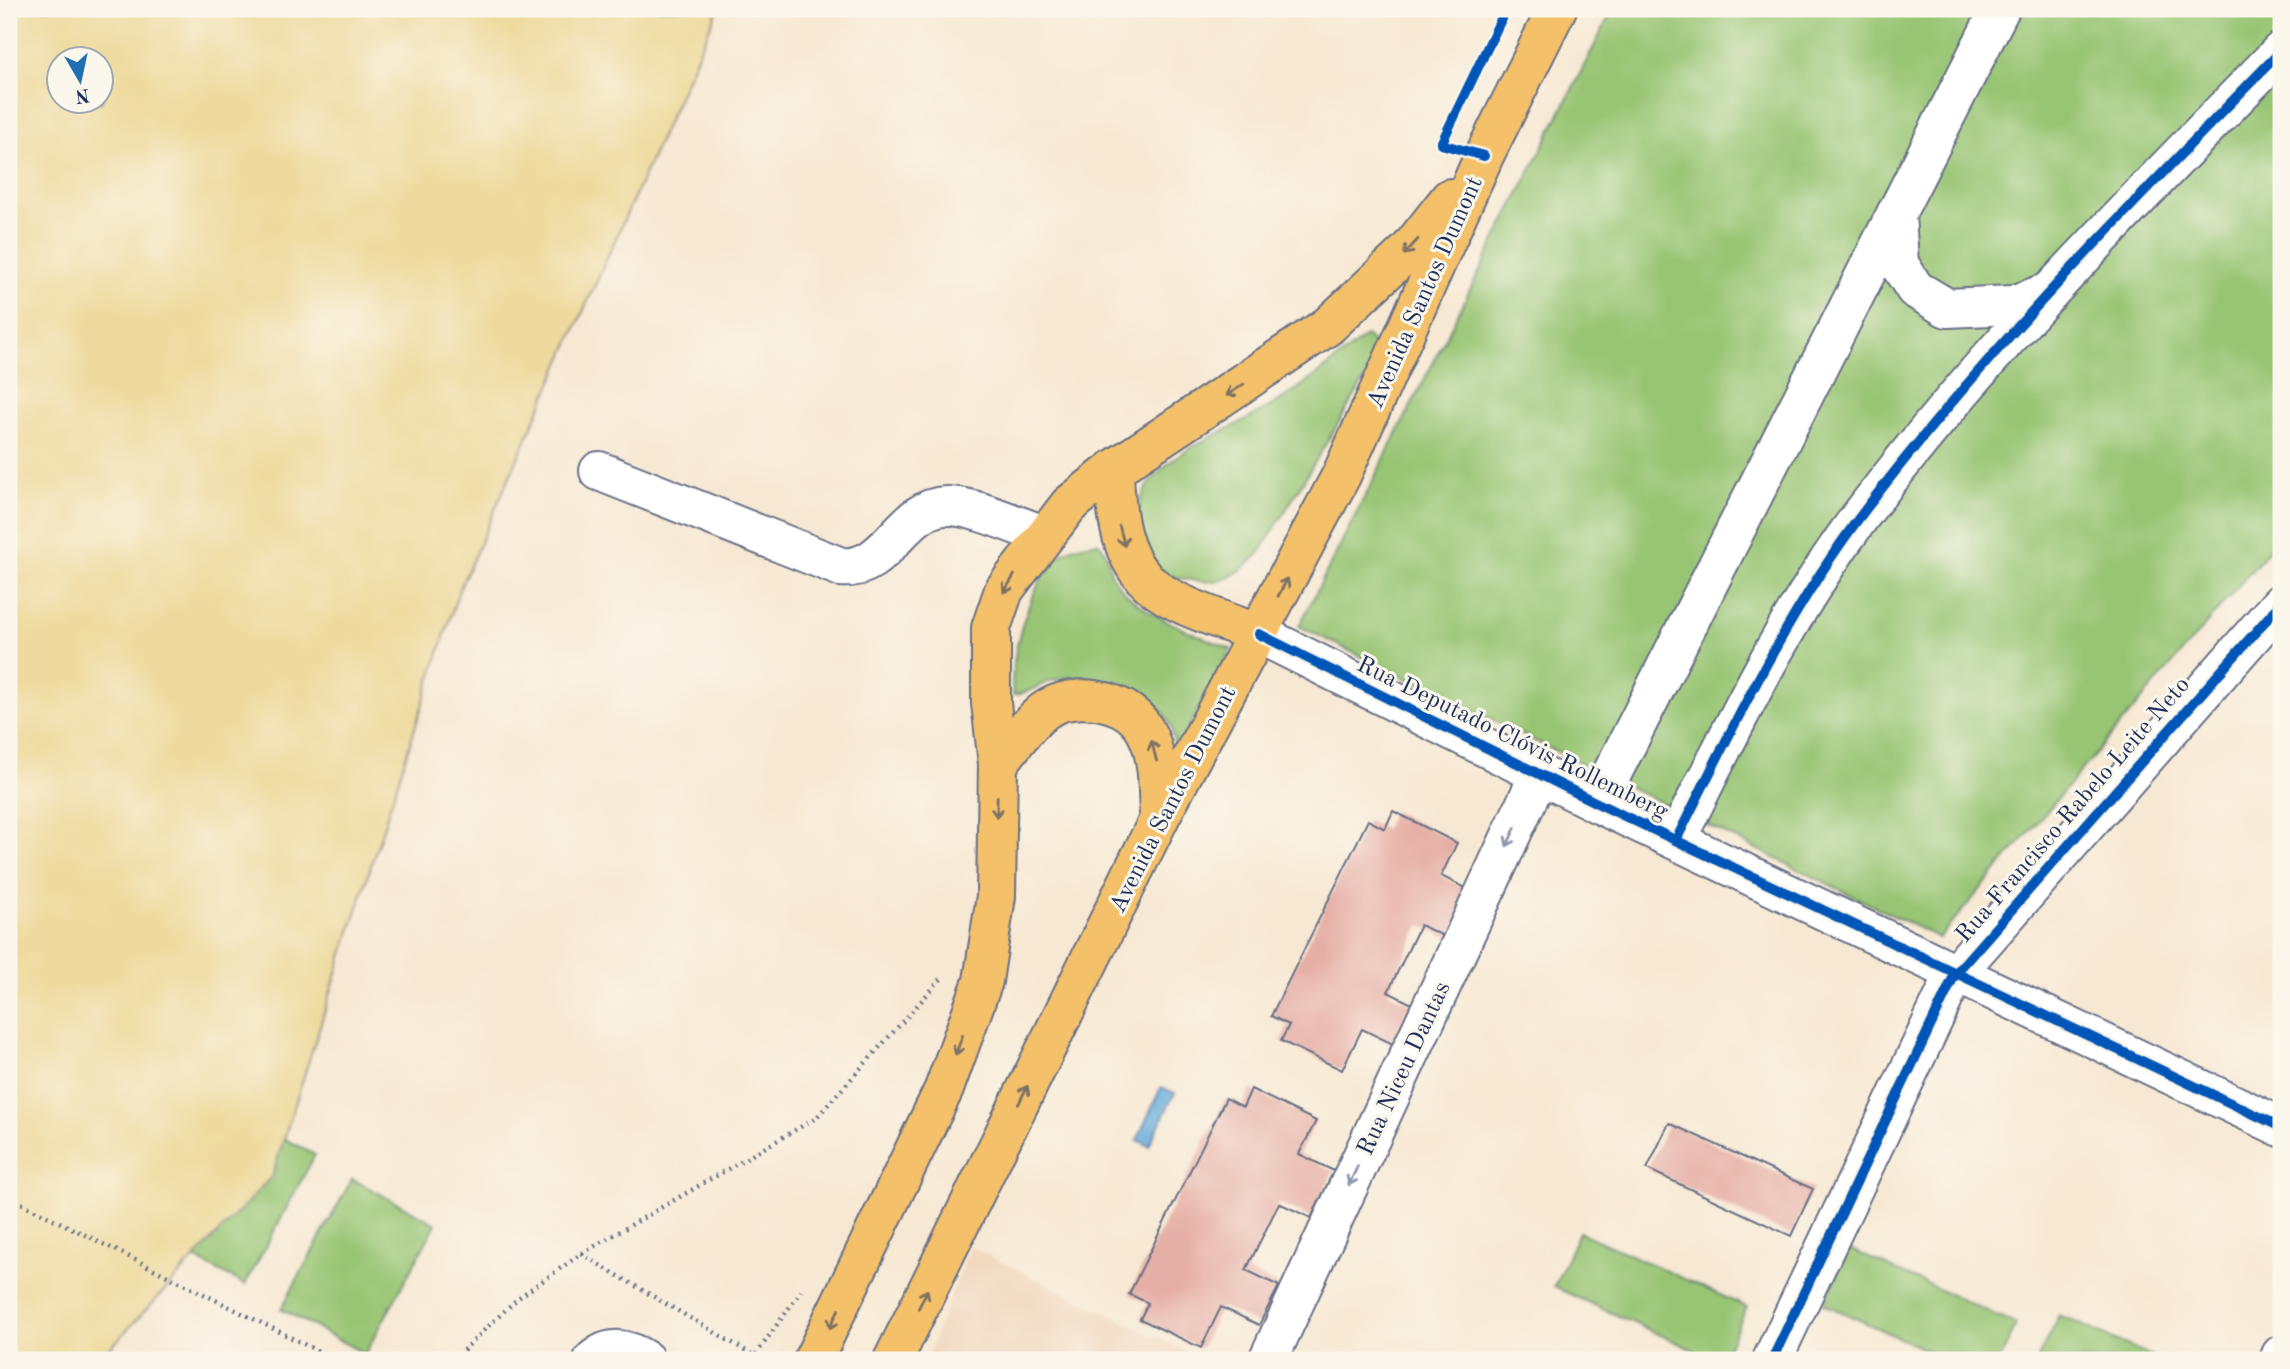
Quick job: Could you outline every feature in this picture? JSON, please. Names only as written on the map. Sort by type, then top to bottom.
[{"type":"main road","points":[[1484,156],[1557,9]]},
{"type":"main road","name":"Avenida Santos Dumont","points":[[813,1360],[944,1089],[983,981],[996,896],[998,764],[990,703],[991,628],[1004,590],[1069,505],[1114,469],[1328,326],[1409,250],[1484,156]]},
{"type":"main road","name":"Avenida Santos Dumont","points":[[893,1360],[1159,818],[1341,476],[1484,156]]},
{"type":"main road","points":[[1114,469],[1115,514],[1126,550],[1144,581],[1185,606],[1258,634]]},
{"type":"main road","points":[[998,764],[1031,724],[1060,703],[1083,699],[1119,706],[1149,735],[1156,753],[1159,818]]},
{"type":"street","points":[[1597,803],[2000,9]]},
{"type":"street","points":[[1675,840],[1768,657],[1864,510],[2013,330],[2281,51]]},
{"type":"street","points":[[1896,214],[1899,264],[1915,289],[1947,309],[2012,305],[2050,292]]},
{"type":"street","points":[[599,471],[841,567],[855,569],[874,559],[919,516],[947,506],[1045,535]]},
{"type":"street","name":"Rua Francisco Rabelo Leite Neto","points":[[1772,1360],[1955,974],[2281,603]]},
{"type":"street","name":"Rua Deputado Clóvis Rollemberg","points":[[1258,634],[1597,803],[2281,1127]]},
{"type":"street","name":"Rua Niceu Dantas","points":[[1268,1360],[1539,775]]},
{"type":"street","points":[[593,1360],[609,1350],[624,1349],[645,1360]]},
{"type":"street","points":[[2279,1360],[2281,1355]]},
{"type":"path","points":[[453,1360],[518,1298],[581,1254],[816,1118],[950,969]]},
{"type":"path","points":[[9,1197],[336,1360]]},
{"type":"path","points":[[581,1254],[754,1358],[803,1289]]},
{"type":"shaded area","points":[[970,1247],[1204,1360],[926,1360]]},
{"type":"green space","points":[[1613,9],[2281,9],[2281,536],[1939,938],[1299,626]]},
{"type":"green space","points":[[1366,336],[1382,351],[1261,551],[1238,572],[1217,581],[1206,582],[1162,574],[1142,543],[1138,516],[1143,494],[1156,475],[1196,445],[1289,394]]},
{"type":"green space","points":[[1098,542],[1108,557],[1112,575],[1133,600],[1165,620],[1231,649],[1175,752],[1171,728],[1162,712],[1138,691],[1122,685],[1106,680],[1073,677],[1058,679],[1013,695],[1012,680],[1018,641],[1041,580],[1062,554],[1075,547]]},
{"type":"green space","points":[[232,1111],[315,1155],[245,1285],[162,1241]]},
{"type":"green space","points":[[352,1179],[436,1224],[365,1354],[281,1309]]},
{"type":"green space","points":[[1579,1232],[1747,1307],[1722,1360],[1716,1360],[1554,1287]]},
{"type":"green space","points":[[1849,1249],[2016,1324],[2000,1360],[1948,1360],[1824,1304]]},
{"type":"green space","points":[[2059,1315],[2160,1360],[2037,1360]]},
{"type":"sand","points":[[9,9],[718,9],[459,590],[272,1176],[99,1360],[9,1360]]},
{"type":"water","points":[[1161,1087],[1175,1093],[1149,1146],[1137,1140]]},
{"type":"building","points":[[1393,811],[1457,843],[1441,876],[1476,893],[1452,940],[1420,925],[1388,992],[1420,1008],[1401,1048],[1362,1029],[1342,1070],[1281,1041],[1289,1025],[1271,1016],[1368,820],[1385,829]]},
{"type":"building","points":[[1251,1089],[1316,1121],[1299,1154],[1334,1171],[1311,1218],[1279,1203],[1246,1270],[1279,1286],[1259,1325],[1221,1307],[1201,1348],[1140,1319],[1148,1303],[1129,1294],[1226,1098],[1243,1107]]},
{"type":"building","points":[[1669,1123],[1813,1189],[1791,1236],[1647,1169]]},
{"type":"cycle path","points":[[1484,156],[1441,144],[1506,9]]},
{"type":"cycle path","points":[[1676,840],[1786,629],[1865,510],[1913,449],[2014,331],[2281,51]]},
{"type":"cycle path","points":[[1772,1360],[1955,974],[2281,603]]},
{"type":"cycle path","points":[[1259,634],[1597,803],[2281,1127]]}]
